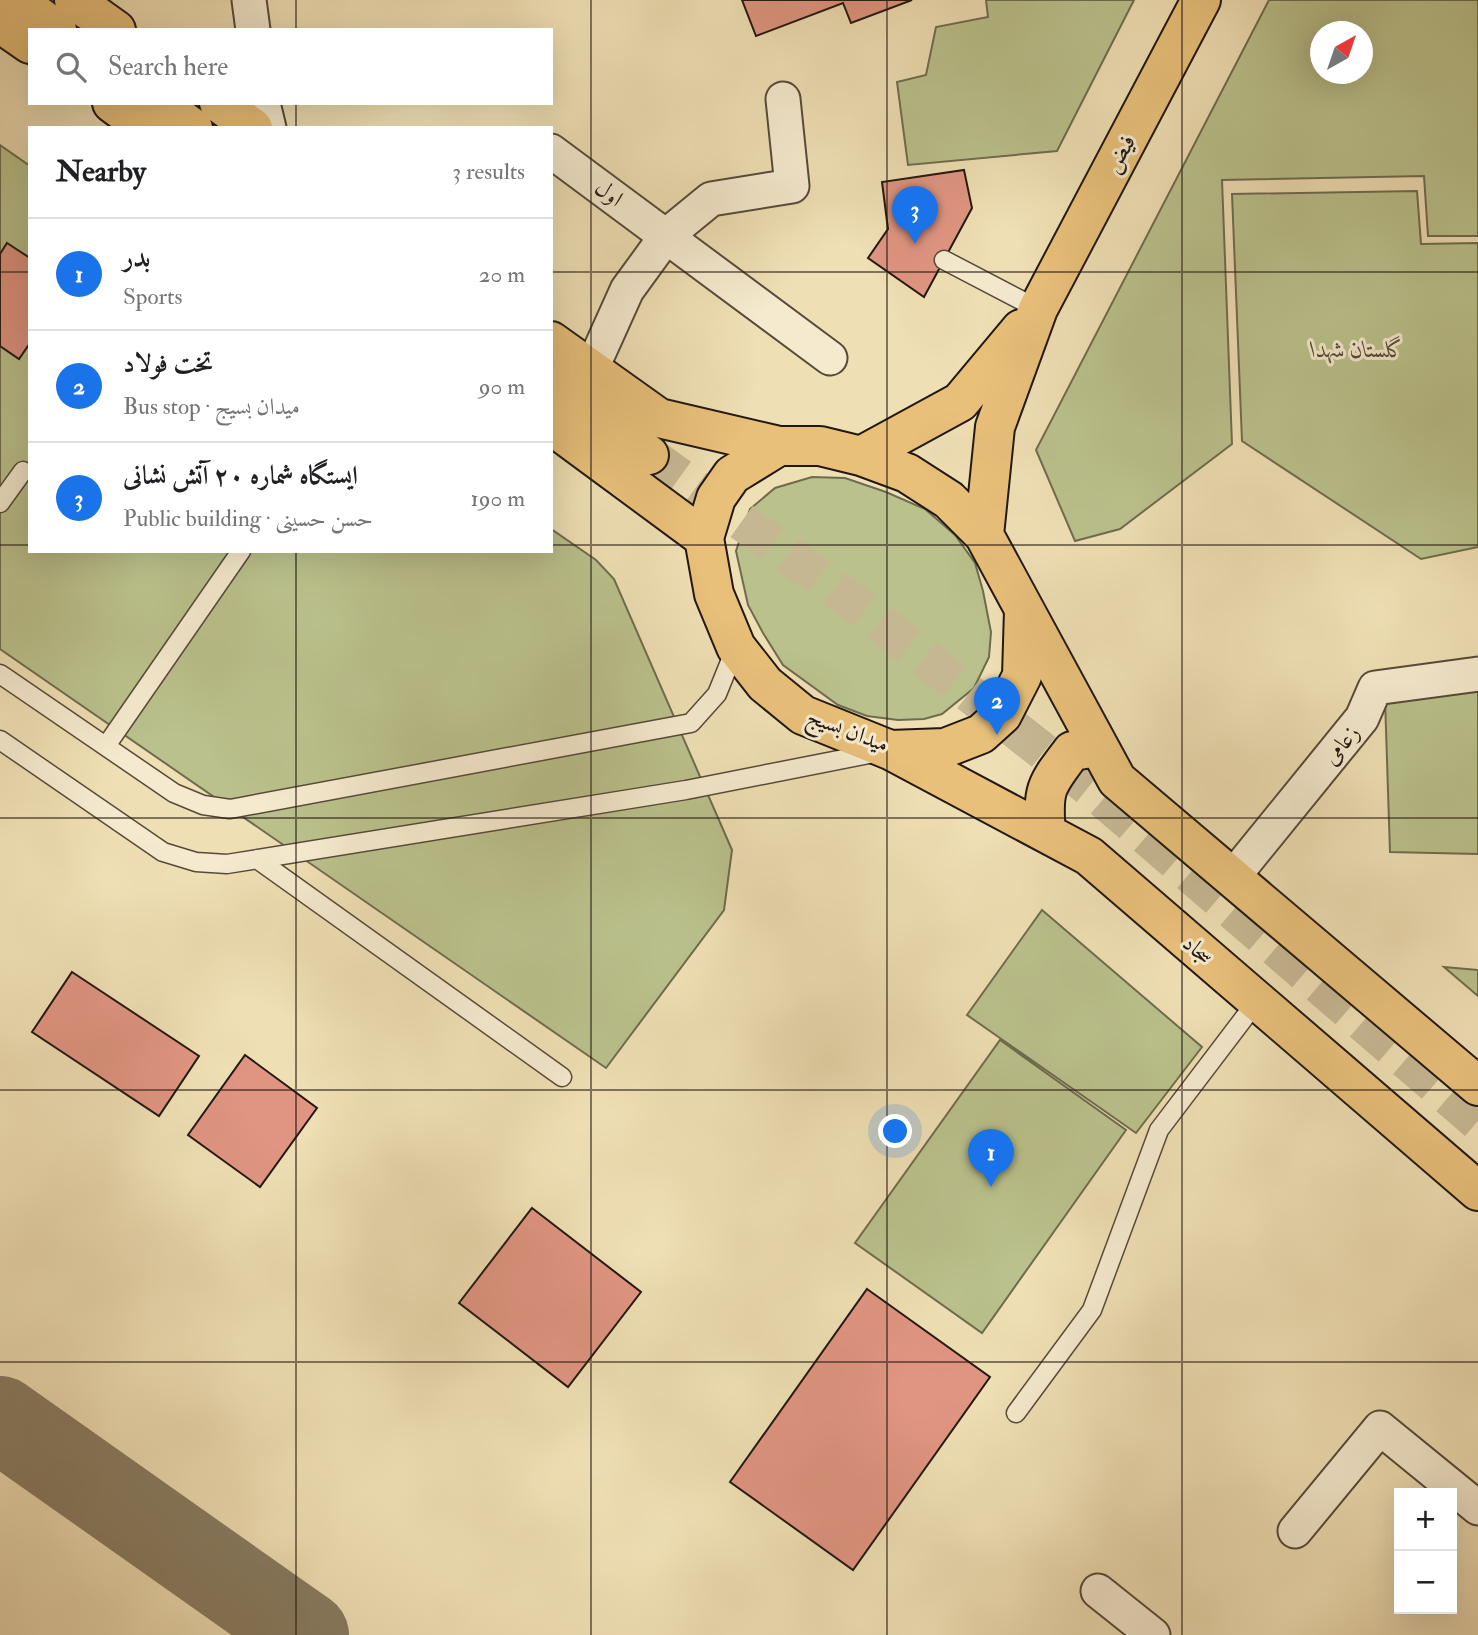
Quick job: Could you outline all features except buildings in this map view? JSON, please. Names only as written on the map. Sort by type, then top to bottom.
[{"type":"main road","points":[[16,0],[54,28]]},
{"type":"main road","points":[[74,0],[113,28]]},
{"type":"main road","name":"فیض","points":[[1038,309],[1201,0]]},
{"type":"main road","points":[[0,23],[28,43]]},
{"type":"main road","points":[[115,105],[143,126]]},
{"type":"main road","points":[[162,105],[190,126]]},
{"type":"main road","points":[[222,105],[250,126]]},
{"type":"main road","points":[[861,456],[960,401],[1038,309]]},
{"type":"main road","points":[[985,534],[995,427],[1038,309]]},
{"type":"main road","points":[[553,342],[659,418],[779,446]]},
{"type":"main road","points":[[553,386],[649,455]]},
{"type":"main road","points":[[553,426],[704,538]]},
{"type":"main road","name":"میدان بسیج","points":[[779,446],[820,446],[861,456],[907,473],[949,500],[985,534],[1024,610],[1022,676],[1002,715],[981,734],[945,748],[890,750],[803,715],[765,684],[736,646],[714,594],[704,538],[716,498],[732,475],[779,446]]},
{"type":"main road","points":[[1024,610],[1117,780],[1478,1086]]},
{"type":"main road","points":[[1046,832],[1043,800],[1052,776],[1072,751],[1098,747]]},
{"type":"main road","name":"سجاد","points":[[890,750],[1089,856],[1478,1191]]},
{"type":"street","points":[[249,0],[253,28]]},
{"type":"street","points":[[591,370],[626,290],[667,235],[711,199],[792,186],[783,99]]},
{"type":"street","points":[[263,105],[269,126]]},
{"type":"street","name":"اول","points":[[553,152],[830,358]]},
{"type":"street","name":"زعامی","points":[[1232,878],[1362,718],[1375,688],[1478,674]]},
{"type":"street","points":[[1295,1531],[1380,1428],[1478,1507]]},
{"type":"street","points":[[1098,1591],[1153,1635]]},
{"type":"lane","points":[[944,260],[1038,309]]},
{"type":"lane","points":[[0,503],[23,471]]},
{"type":"lane","points":[[106,746],[240,553]]},
{"type":"lane","points":[[0,674],[174,793],[203,805],[230,809],[691,723],[716,694],[736,646]]},
{"type":"lane","points":[[0,740],[163,852],[196,862],[228,864],[686,790],[890,750]]},
{"type":"lane","points":[[257,859],[562,1077]]},
{"type":"lane","points":[[1016,1413],[1092,1310],[1159,1130],[1258,1001]]},
{"type":"green space","points":[[986,0],[1134,0],[1057,151],[908,165],[897,82],[926,75],[936,27],[988,17]]},
{"type":"green space","points":[[1269,0],[1478,0],[1478,236],[1428,236],[1424,176],[1222,180],[1232,444],[1120,529],[1075,541],[1036,450]]},
{"type":"green space","points":[[0,145],[28,165],[28,553],[553,553],[553,530],[596,560],[614,579],[732,850],[724,910],[606,1068],[0,649]]},
{"type":"green space","name":"گلستان شهدا","points":[[1417,191],[1421,244],[1478,243],[1478,547],[1421,559],[1242,441],[1232,194]]},
{"type":"green space","points":[[812,477],[845,478],[925,509],[955,535],[975,563],[991,632],[989,657],[974,688],[942,714],[924,719],[898,720],[867,716],[838,705],[783,665],[763,633],[748,605],[736,551],[750,509],[775,488]]},
{"type":"green space","points":[[1478,690],[1478,854],[1390,852],[1385,699]]},
{"type":"green space","points":[[1042,910],[1202,1047],[1136,1133],[967,1015]]},
{"type":"green space","points":[[1444,967],[1478,970],[1478,996]]},
{"type":"green space","points":[[1000,1040],[1126,1130],[982,1333],[855,1243]]},
{"type":"taxiway","points":[[0,1419],[306,1635]]},
{"type":"tunnel","points":[[649,455],[844,595],[1096,793],[1478,1122]]},
{"type":"place","name":"ایستگاه شماره ۲۰ آتش نشانی","points":[[915,244]]},
{"type":"place","name":"تخت فولاد","points":[[997,735]]},
{"type":"place","name":"بدر","points":[[991,1187]]}]
